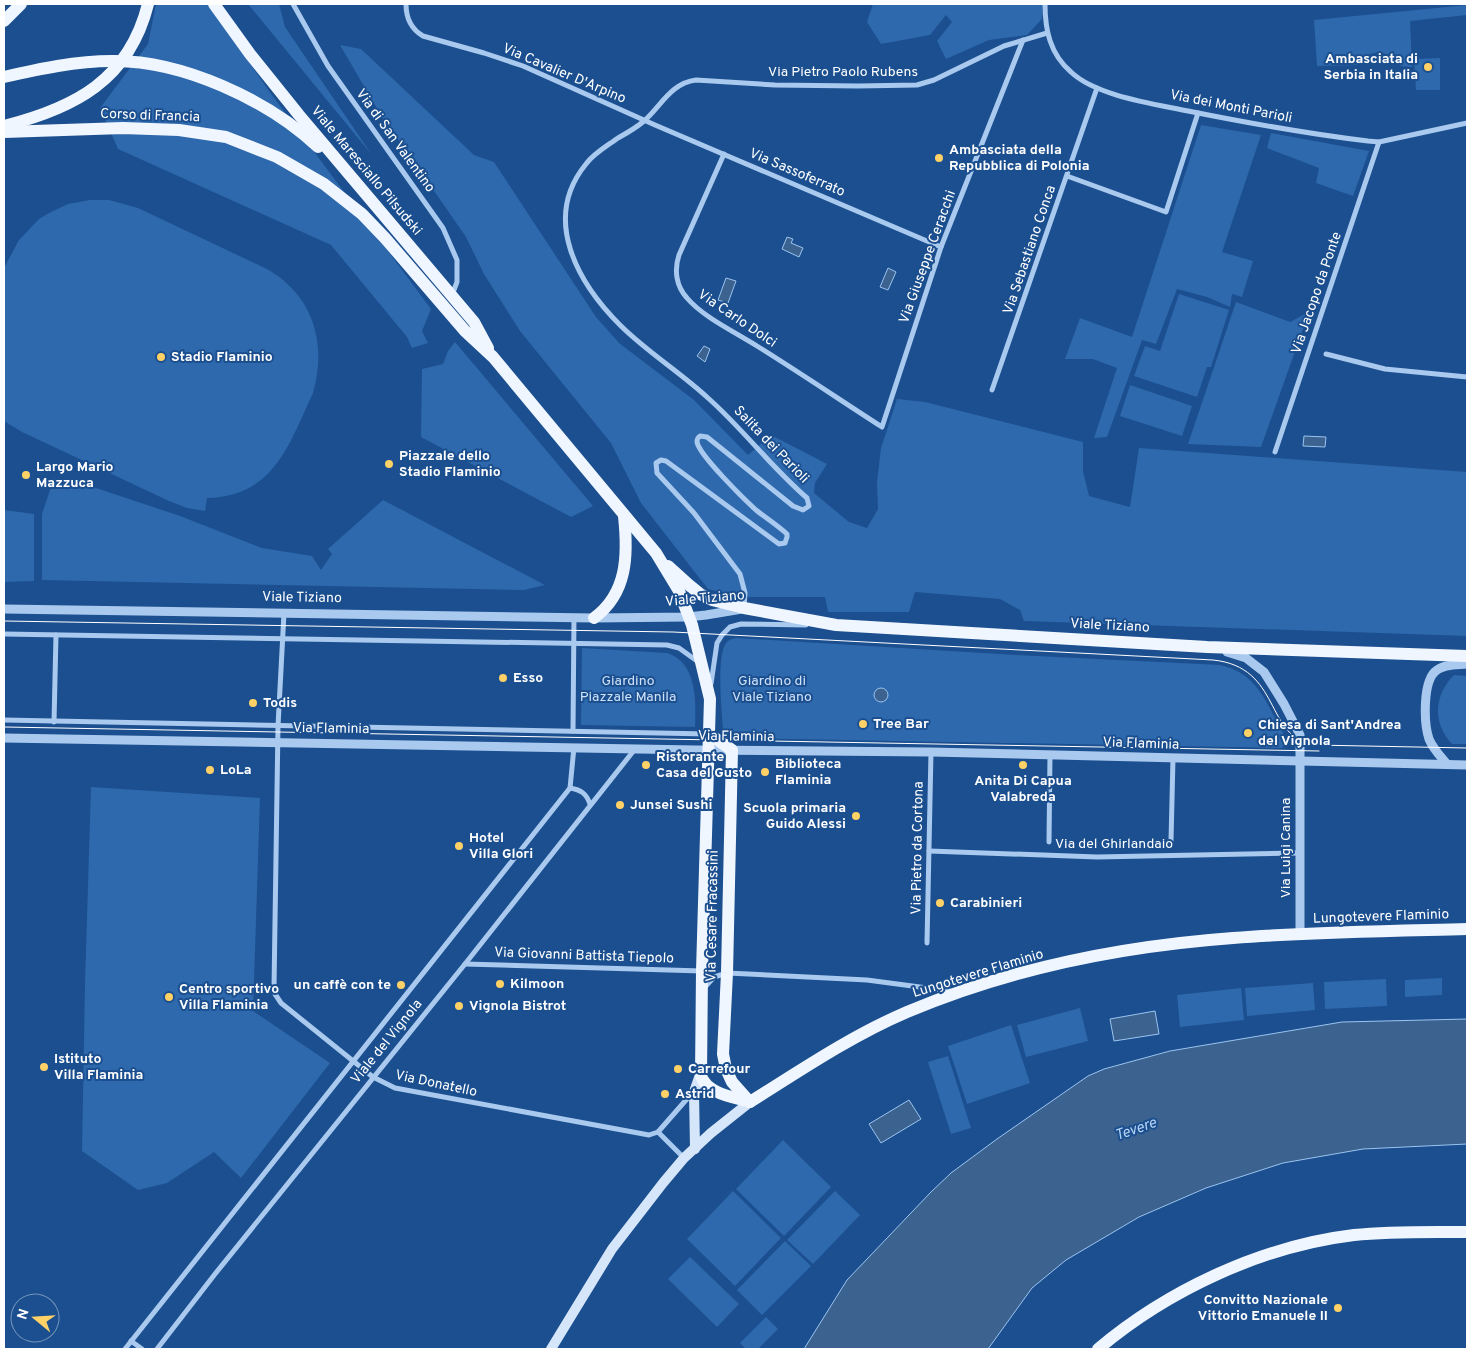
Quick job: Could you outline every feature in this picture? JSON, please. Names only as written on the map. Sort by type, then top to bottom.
[{"type":"main road","points":[[4,21],[21,4]]},
{"type":"main road","name":"Corso di Francia","points":[[4,126],[59,109],[82,97],[98,85],[116,67],[130,48],[140,29],[148,4]]},
{"type":"main road","name":"Viale Maresciallo Pilsudski","points":[[214,4],[250,54],[353,180],[446,300]]},
{"type":"main road","points":[[6,77],[46,69],[105,61],[137,62],[178,70],[220,85],[261,106],[314,144],[353,180]]},
{"type":"main road","name":"Corso di Francia","points":[[4,132],[123,128],[178,130],[214,134],[261,150],[299,168],[340,196]]},
{"type":"main road","name":"Viale Maresciallo Pilsudski","points":[[340,196],[374,225],[446,300],[474,322],[493,357],[656,554]]},
{"type":"main road","points":[[594,618],[611,601],[624,572],[627,548],[624,516]]},
{"type":"main road","points":[[656,554],[700,594],[712,600],[744,608]]},
{"type":"main road","name":"Via Cesare Fracassini","points":[[656,554],[679,592],[688,616],[710,699],[700,1072]]},
{"type":"main road","name":"Viale Tiziano","points":[[744,608],[836,624],[1207,646],[1467,656]]},
{"type":"main road","points":[[709,734],[732,750]]},
{"type":"main road","name":"Via Cesare Fracassini","points":[[732,750],[724,1058],[726,1069],[732,1082],[750,1102]]},
{"type":"main road","name":"Lungotevere Flaminio","points":[[551,1349],[612,1249],[684,1158],[727,1119],[750,1102],[855,1037],[907,1012],[961,992],[1058,965],[1123,951],[1218,939],[1300,934],[1467,929]]},
{"type":"main road","points":[[700,1072],[702,1079],[710,1088],[750,1102]]},
{"type":"main road","points":[[695,1149],[694,1092],[700,1072]]},
{"type":"main road","points":[[1098,1349],[1139,1318],[1178,1293],[1248,1262],[1299,1246],[1351,1235],[1467,1232]]},
{"type":"street","name":"Via di San Valentino","points":[[293,4],[328,66],[443,228],[454,249],[458,266],[457,282],[446,300]]},
{"type":"street","name":"Via Cavalier D'Arpino","points":[[406,4],[411,25],[423,36],[523,66],[645,121]]},
{"type":"street","name":"Via dei Monti Parioli","points":[[1045,4],[1047,33],[1054,52],[1065,66],[1080,79],[1097,88],[1121,96],[1278,128],[1379,142],[1467,123]]},
{"type":"street","name":"Via Pietro Paolo Rubens","points":[[645,121],[674,89],[692,81],[793,85],[917,85],[934,80],[985,54],[1047,33]]},
{"type":"street","name":"Via Giuseppe Ceracchi","points":[[882,427],[941,247],[1023,40]]},
{"type":"street","name":"Via Sebastiano Conca","points":[[992,390],[1097,88]]},
{"type":"street","points":[[1067,176],[1166,212],[1198,113]]},
{"type":"street","name":"Via Sassoferrato","points":[[645,121],[941,247]]},
{"type":"street","name":"Salita dei Parioli","points":[[645,121],[601,150],[582,169],[570,193],[567,208],[566,230],[568,244],[581,275],[591,291],[614,319],[715,404],[809,502],[809,506],[802,510],[793,506],[730,458],[707,437],[700,436],[698,438],[698,444],[703,453],[724,477],[757,510],[786,534],[785,543],[779,544],[666,461],[661,460],[656,463],[657,473],[694,512],[740,574],[745,593],[744,608]]},
{"type":"street","name":"Via Jacopo da Ponte","points":[[1275,452],[1379,142]]},
{"type":"street","name":"Via Carlo Dolci","points":[[724,154],[679,255],[676,272],[680,288],[691,303],[709,316],[882,427]]},
{"type":"street","points":[[1326,354],[1385,369],[1467,377]]},
{"type":"street","name":"Viale Tiziano","points":[[4,609],[594,618],[706,615],[744,608]]},
{"type":"street","name":"Via Donatello","points":[[284,613],[278,726],[275,994],[281,1003],[373,1077],[395,1088],[639,1134],[650,1135],[658,1132]]},
{"type":"street","points":[[573,731],[574,617]]},
{"type":"street","points":[[710,699],[716,648],[722,634],[730,627],[741,624],[836,624]]},
{"type":"street","points":[[4,634],[667,645],[684,651],[701,665]]},
{"type":"street","points":[[54,722],[56,635]]},
{"type":"street","name":"Via Luigi Canina","points":[[1207,646],[1246,658],[1258,666],[1270,680],[1299,731],[1301,742],[1300,934]]},
{"type":"street","points":[[1447,764],[1435,750],[1429,738],[1426,709],[1427,688],[1431,676],[1438,669],[1467,664]]},
{"type":"street","name":"Via Flaminia","points":[[4,720],[709,734]]},
{"type":"street","name":"Via Flaminia","points":[[4,738],[931,752],[1467,765]]},
{"type":"street","points":[[574,748],[573,774],[570,788],[582,791],[588,797],[590,804]]},
{"type":"street","name":"Viale del Vignola","points":[[157,1349],[635,749]]},
{"type":"street","name":"Via Pietro da Cortona","points":[[927,943],[931,752]]},
{"type":"street","points":[[1049,842],[1050,755]]},
{"type":"street","points":[[1171,841],[1173,758]]},
{"type":"street","name":"Viale del Vignola","points":[[125,1349],[570,788]]},
{"type":"street","name":"Via del Ghirlandaio","points":[[928,851],[1097,857],[1299,853]]},
{"type":"street","name":"Via Giovanni Battista Tiepolo","points":[[465,964],[702,971]]},
{"type":"street","points":[[702,992],[714,977],[727,973],[867,980],[961,992]]},
{"type":"street","points":[[684,1158],[658,1132],[694,1092]]},
{"type":"street","points":[[131,1342],[142,1349]]},
{"type":"green space","points":[[156,4],[209,4],[269,91],[431,309],[422,331],[428,343],[412,348],[407,337],[331,245],[118,149],[100,108],[148,44]]},
{"type":"green space","points":[[248,4],[279,4],[285,27],[372,155]]},
{"type":"green space","points":[[873,4],[1043,4],[1042,19],[1027,35],[989,40],[946,59],[937,41],[952,22],[946,15],[930,35],[881,44],[867,22]]},
{"type":"green space","points":[[1467,5],[1467,15],[1410,21],[1412,67],[1401,66],[1393,57],[1380,52],[1370,54],[1358,65],[1317,66],[1314,20]]},
{"type":"green space","points":[[340,45],[361,49],[474,155],[494,162],[596,317],[619,343],[694,400],[748,455],[771,435],[827,464],[815,483],[814,493],[849,522],[867,528],[878,509],[877,482],[881,448],[897,399],[925,402],[1083,442],[1083,471],[1089,496],[1130,507],[1139,448],[1467,472],[1467,636],[1024,621],[1020,610],[1000,599],[915,592],[909,612],[828,612],[825,597],[741,597],[708,589],[641,503],[611,443],[520,331],[484,274],[466,237],[386,124]]},
{"type":"green space","points":[[1440,58],[1440,90],[1416,90],[1414,59]]},
{"type":"green space","points":[[1201,125],[1261,135],[1222,252],[1253,261],[1242,297],[1232,294],[1230,307],[1207,297],[1177,289],[1156,344],[1142,340],[1107,437],[1094,438],[1117,368],[1093,359],[1065,359],[1080,318],[1132,337]]},
{"type":"green space","points":[[1271,133],[1369,151],[1353,196],[1316,183],[1319,168],[1267,148]]},
{"type":"green space","name":"Stadio Flaminio","points":[[90,200],[109,200],[138,208],[267,269],[283,280],[296,293],[306,307],[313,323],[317,339],[317,375],[313,393],[287,448],[264,478],[248,488],[230,495],[207,498],[205,511],[187,508],[169,501],[22,432],[4,421],[4,268],[19,240],[39,219],[68,204]]},
{"type":"green space","points":[[1179,294],[1229,310],[1211,367],[1207,367],[1197,397],[1134,376],[1145,346],[1160,351]]},
{"type":"green space","points":[[1236,302],[1290,322],[1309,312],[1261,447],[1188,444]]},
{"type":"green space","points":[[455,342],[593,506],[571,517],[421,437],[422,369],[443,364],[448,351]]},
{"type":"green space","points":[[1130,385],[1192,406],[1182,436],[1120,416]]},
{"type":"green space","points":[[54,478],[90,486],[180,516],[262,548],[312,556],[321,570],[332,554],[328,549],[383,500],[545,585],[524,590],[42,580],[42,514]]},
{"type":"green space","points":[[4,510],[34,514],[34,581],[4,582]]},
{"type":"green space","name":"Giardino di Viale Tiziano","points":[[736,638],[1220,665],[1233,669],[1253,683],[1267,702],[1285,736],[1285,744],[1282,748],[737,738],[728,735],[723,730],[720,685],[723,650],[727,642]]},
{"type":"green space","name":"Giardino Piazzale Manila","points":[[582,648],[667,653],[677,658],[684,665],[693,684],[695,727],[581,725]]},
{"type":"green space","points":[[1454,675],[1467,676],[1467,744],[1452,744],[1441,727],[1439,718],[1439,700],[1442,691]]},
{"type":"green space","name":"Centro sportivo Villa Flaminia","points":[[91,787],[260,798],[253,1011],[330,1063],[241,1178],[214,1152],[167,1183],[138,1190],[82,1151]]},
{"type":"green space","points":[[1442,978],[1442,995],[1405,997],[1405,980]]},
{"type":"green space","points":[[1386,979],[1387,1006],[1325,1009],[1324,982]]},
{"type":"green space","points":[[1313,983],[1315,1010],[1247,1016],[1245,988]]},
{"type":"green space","points":[[1241,988],[1244,1020],[1180,1027],[1177,995]]},
{"type":"green space","points":[[1080,1008],[1088,1041],[1026,1057],[1017,1025]]},
{"type":"green space","points":[[1011,1025],[1030,1083],[967,1104],[948,1046]]},
{"type":"green space","points":[[948,1056],[971,1128],[951,1134],[928,1062]]},
{"type":"green space","points":[[783,1140],[831,1187],[784,1236],[736,1189]]},
{"type":"green space","points":[[733,1191],[781,1238],[735,1286],[687,1239]]},
{"type":"green space","points":[[835,1191],[860,1215],[813,1264],[787,1240]]},
{"type":"green space","points":[[785,1241],[811,1266],[762,1315],[737,1290]]},
{"type":"green space","points":[[690,1257],[739,1304],[717,1327],[668,1279]]},
{"type":"green space","points":[[766,1317],[778,1329],[758,1349],[746,1349],[740,1343]]},
{"type":"water","points":[[787,237],[793,239],[791,243],[803,248],[799,257],[782,249]]},
{"type":"water","points":[[888,268],[896,272],[888,290],[880,287]]},
{"type":"water","points":[[726,278],[736,281],[728,303],[718,300]]},
{"type":"water","points":[[704,346],[710,349],[705,362],[697,356]]},
{"type":"water","points":[[1304,436],[1326,437],[1325,447],[1303,446]]},
{"type":"water","points":[[878,688],[884,688],[888,695],[884,702],[878,702],[874,698],[874,692]]},
{"type":"water","points":[[1155,1011],[1159,1034],[1114,1041],[1110,1019]]},
{"type":"water","name":"Tevere","points":[[1467,1019],[1467,1144],[1363,1149],[1283,1163],[1206,1188],[1139,1217],[1066,1260],[1032,1288],[988,1349],[804,1349],[847,1280],[931,1192],[951,1173],[997,1139],[1088,1076],[1104,1069],[1170,1051],[1342,1022]]},
{"type":"water","points":[[909,1100],[921,1119],[881,1143],[869,1124]]},
{"type":"tram line","points":[[4,621],[673,632],[1213,660],[1235,665],[1251,675],[1262,688],[1287,729],[1298,739],[1314,745],[1467,748]]},
{"type":"tram line","points":[[4,727],[1319,751]]},
{"type":"place","name":"Ambasciata di Serbia in Italia","points":[[1428,67]]},
{"type":"place","name":"Ambasciata della Repubblica di Polonia","points":[[939,158]]},
{"type":"place","name":"Stadio Flaminio","points":[[161,357]]},
{"type":"place","name":"Piazzale dello Stadio Flaminio","points":[[389,464]]},
{"type":"place","name":"Largo Mario Mazzuca","points":[[26,475]]},
{"type":"place","name":"Esso","points":[[503,678]]},
{"type":"place","name":"Todis","points":[[253,703]]},
{"type":"place","name":"Tree Bar","points":[[863,724]]},
{"type":"place","name":"Chiesa di Sant'Andrea del Vignola","points":[[1248,733]]},
{"type":"place","name":"Ristorante Casa del Gusto","points":[[646,765]]},
{"type":"place","name":"Anita Di Capua Valabreda","points":[[1023,765]]},
{"type":"place","name":"LoLa","points":[[210,770]]},
{"type":"place","name":"Biblioteca Flaminia","points":[[765,772]]},
{"type":"place","name":"Junsei Sushi","points":[[620,805]]},
{"type":"place","name":"Scuola primaria Guido Alessi","points":[[856,816]]},
{"type":"place","name":"Hotel Villa Glori","points":[[459,846]]},
{"type":"place","name":"Carabinieri","points":[[940,903]]},
{"type":"place","name":"Kilmoon","points":[[500,984]]},
{"type":"place","name":"un caffè con te","points":[[401,985]]},
{"type":"place","name":"Centro sportivo Villa Flaminia","points":[[169,997]]},
{"type":"place","name":"Vignola Bistrot","points":[[459,1006]]},
{"type":"place","name":"Istituto Villa Flaminia","points":[[44,1067]]},
{"type":"place","name":"Carrefour","points":[[678,1069]]},
{"type":"place","name":"Astrid","points":[[665,1094]]},
{"type":"place","name":"Convitto Nazionale Vittorio Emanuele II","points":[[1338,1308]]}]
